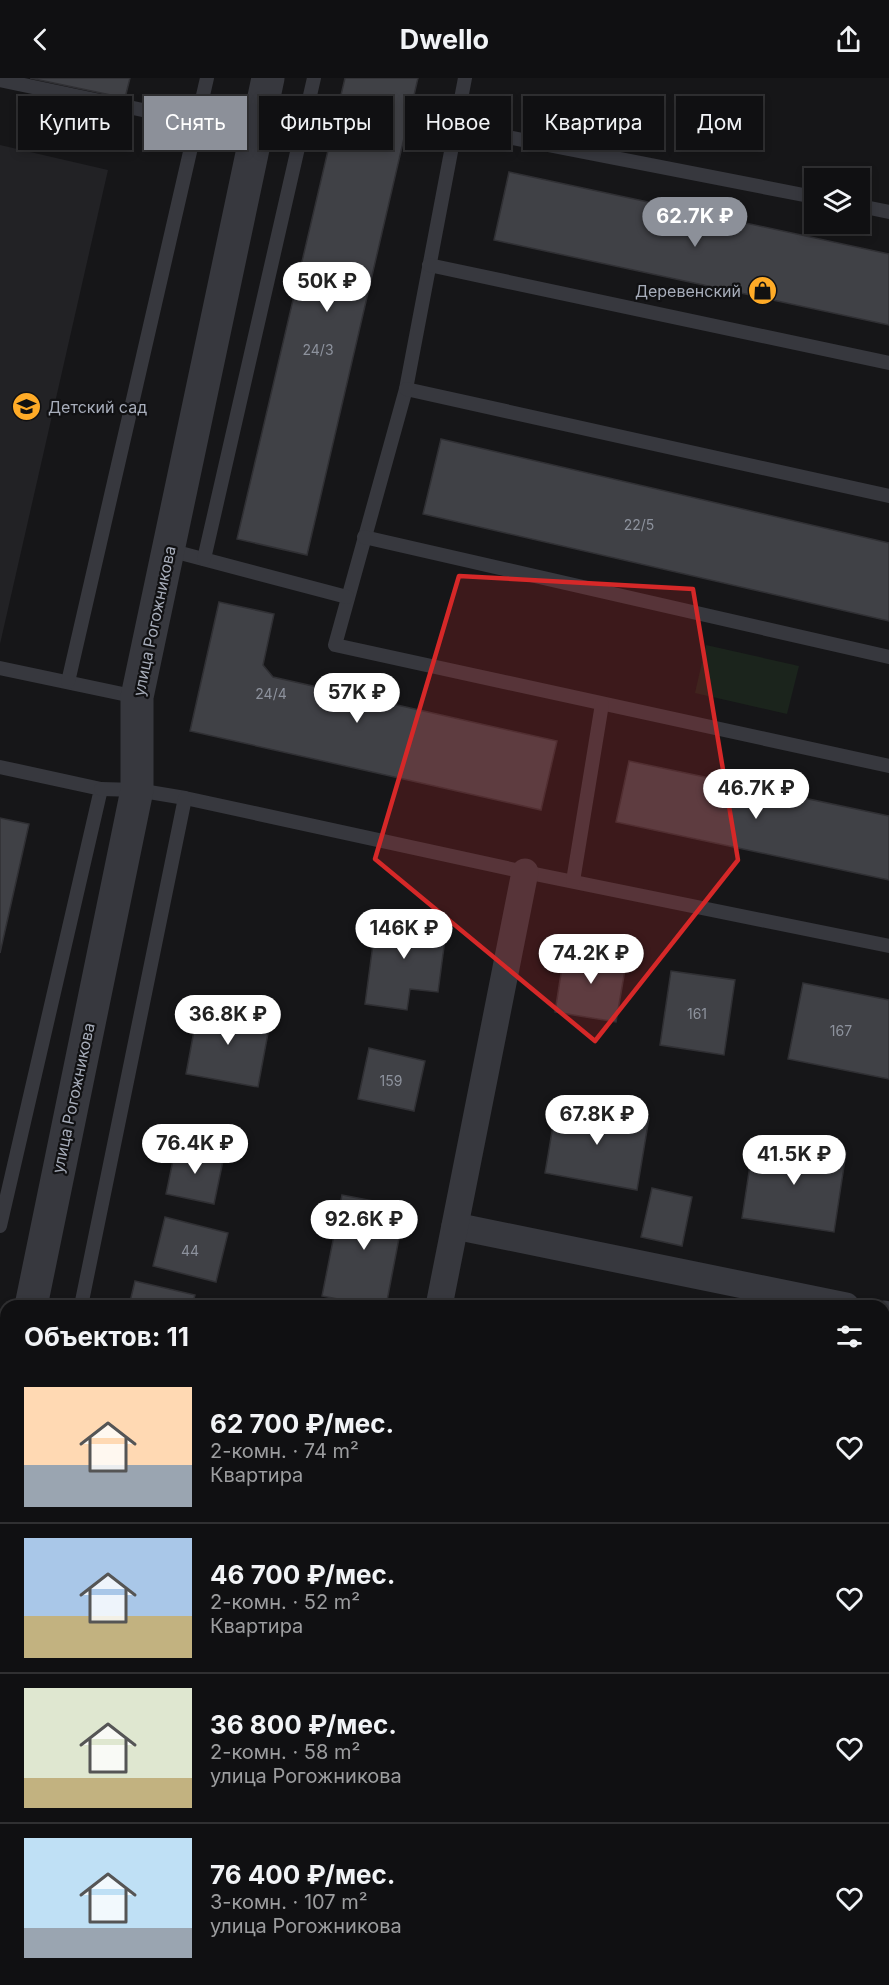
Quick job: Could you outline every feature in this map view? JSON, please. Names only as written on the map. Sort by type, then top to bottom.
[{"type":"street","name":"улица Рогожникова","points":[[32,1300],[137,790],[137,697],[268,78]]},
{"type":"street","points":[[440,1300],[525,872]]},
{"type":"street","points":[[455,1226],[817,1300]]},
{"type":"lane","points":[[203,96],[207,78]]},
{"type":"lane","points":[[204,559],[314,78]]},
{"type":"lane","points":[[462,96],[465,78]]},
{"type":"lane","points":[[0,80],[144,110]]},
{"type":"lane","points":[[247,132],[257,134]]},
{"type":"lane","points":[[511,138],[804,195]]},
{"type":"lane","points":[[68,682],[191,150]]},
{"type":"lane","points":[[452,150],[406,389],[334,645],[889,766]]},
{"type":"lane","points":[[870,208],[889,212]]},
{"type":"lane","points":[[429,266],[889,363]]},
{"type":"lane","points":[[406,389],[889,496]]},
{"type":"lane","points":[[364,537],[889,657]]},
{"type":"lane","points":[[169,550],[347,597]]},
{"type":"lane","points":[[0,668],[137,697]]},
{"type":"lane","points":[[573,881],[602,704]]},
{"type":"lane","points":[[0,767],[100,789],[137,790],[185,798],[525,872],[889,946]]},
{"type":"lane","points":[[0,1226],[100,789]]},
{"type":"lane","points":[[82,1300],[185,798]]},
{"type":"highlighted area","points":[[459,576],[693,589],[738,860],[595,1041],[375,859]]},
{"type":"shaded area","name":"Детский сад","points":[[0,145],[108,170],[0,644]]},
{"type":"shaded area","points":[[706,645],[799,666],[787,714],[695,693]]},
{"type":"building","points":[[30,78],[130,78],[126,96],[116,96]]},
{"type":"building","points":[[345,78],[418,78],[414,96],[405,96],[405,134],[307,555],[237,539],[328,150],[393,150],[393,96],[341,96]]},
{"type":"building","points":[[509,172],[889,254],[889,325],[494,240]]},
{"type":"building","points":[[441,439],[889,543],[889,621],[423,514]]},
{"type":"building","points":[[219,602],[274,614],[263,665],[273,677],[557,741],[541,810],[190,731]]},
{"type":"building","points":[[629,761],[889,816],[889,880],[616,822]]},
{"type":"building","points":[[0,818],[29,824],[0,953]]},
{"type":"building","points":[[377,914],[447,924],[438,992],[410,989],[407,1010],[365,1004]]},
{"type":"building","points":[[565,948],[627,958],[616,1022],[555,1012]]},
{"type":"building","points":[[671,971],[735,980],[724,1055],[660,1045]]},
{"type":"building","points":[[803,983],[889,1000],[889,1079],[788,1059]]},
{"type":"building","points":[[199,1004],[271,1017],[258,1087],[186,1074]]},
{"type":"building","points":[[369,1048],[425,1061],[414,1111],[358,1099]]},
{"type":"building","points":[[557,1102],[649,1118],[637,1190],[545,1173]]},
{"type":"building","points":[[754,1139],[846,1153],[834,1232],[742,1218]]},
{"type":"building","points":[[176,1146],[224,1156],[214,1204],[166,1194]]},
{"type":"building","points":[[652,1188],[692,1197],[682,1246],[641,1237]]},
{"type":"building","points":[[342,1195],[405,1207],[387,1300],[343,1300],[322,1296]]},
{"type":"building","points":[[165,1217],[228,1233],[216,1282],[153,1266]]},
{"type":"building","points":[[135,1281],[195,1295],[194,1300],[130,1300]]},
{"type":"place","name":"Деревенский","points":[[762,291]]},
{"type":"place","name":"Детский сад","points":[[27,407]]}]
